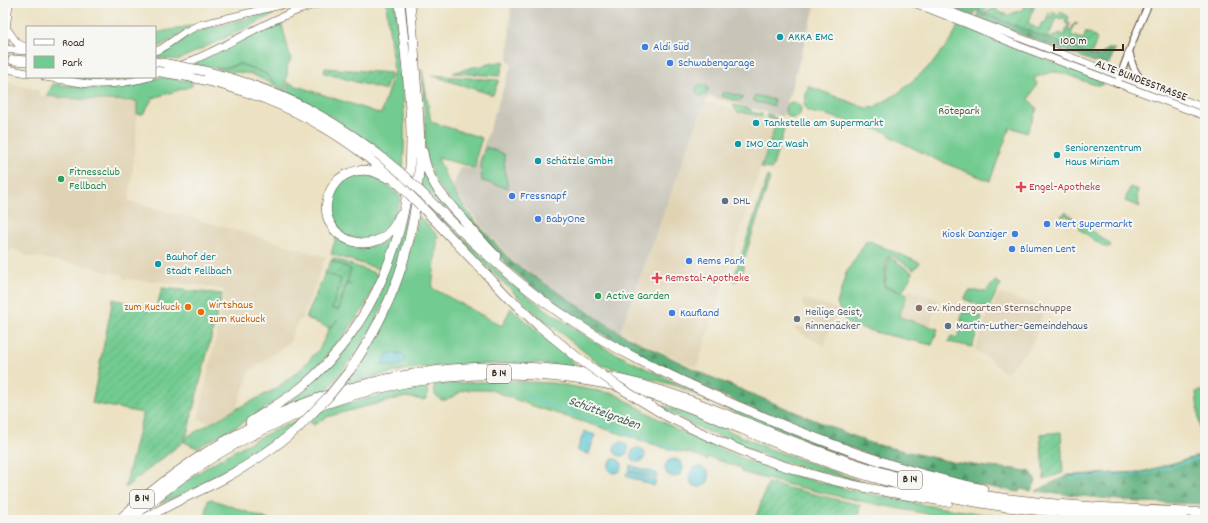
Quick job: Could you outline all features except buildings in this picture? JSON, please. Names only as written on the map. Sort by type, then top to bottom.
[{"type":"highway","points":[[236,434],[243,426],[282,401],[311,379],[336,352],[351,334],[365,312],[382,280],[395,246],[405,208],[411,138],[408,77],[399,4]]},
{"type":"highway","points":[[143,520],[245,467],[297,429],[320,406],[350,370],[369,342],[383,314],[403,266],[415,210],[419,172],[419,137],[411,5]]},
{"type":"highway","points":[[7,60],[26,61]]},
{"type":"highway","points":[[156,62],[205,71],[257,86],[287,98],[315,112],[359,140],[398,179],[421,206],[509,298],[539,326],[578,358],[619,387],[663,414],[741,451],[788,468],[823,478],[884,491],[984,508],[1006,511],[1031,510]]},
{"type":"highway","points":[[156,71],[220,83],[245,91],[274,102],[324,127],[398,179],[423,194],[475,244],[508,273],[556,310],[597,337],[642,361],[718,397],[856,453],[935,478],[987,490],[1007,498]]},
{"type":"highway","points":[[419,137],[427,168],[436,186],[450,205],[503,264],[508,273]]},
{"type":"highway","points":[[398,179],[385,177],[376,172],[363,170],[343,176],[334,185],[329,194],[327,206],[328,217],[334,229],[343,237],[355,242],[366,243],[377,241],[392,230],[399,215],[405,208]]},
{"type":"highway","name":"B 14","points":[[119,520],[152,491],[202,454],[236,434],[313,400],[348,389],[420,373],[457,369],[500,367],[543,368],[593,374],[652,388],[684,398],[799,444],[862,466],[906,479],[942,487],[1033,502],[1112,509],[1205,513]]},
{"type":"highway","name":"B 14","points":[[130,520],[167,488],[214,456],[257,432],[312,408],[360,393],[396,384],[445,377],[495,374],[569,378],[606,384],[643,393],[677,403],[816,459],[876,478],[952,497],[1031,510],[1101,516],[1184,520]]},
{"type":"main road","points":[[9,3],[4,49],[7,60],[4,68],[26,73]]},
{"type":"main road","points":[[156,51],[199,25],[289,3]]},
{"type":"main road","points":[[156,76],[188,63],[280,17],[321,3]]},
{"type":"main road","name":"ALTE BUNDESSTRASSE","points":[[914,3],[1019,46],[1205,116]]},
{"type":"main road","name":"ALTE BUNDESSTRASSE","points":[[928,3],[1205,108]]},
{"type":"main road","points":[[7,29],[17,43],[26,49]]},
{"type":"main road","points":[[4,49],[26,50]]},
{"type":"main road","points":[[51,78],[88,84],[128,82],[146,78]]},
{"type":"street","points":[[1117,84],[1149,3]]},
{"type":"street","points":[[1129,52],[1133,69],[1139,78],[1150,87]]},
{"type":"shaded area","points":[[511,3],[816,3],[783,117],[711,96],[705,101],[620,333],[514,262],[452,189],[461,166],[475,171],[512,63],[508,61]]},
{"type":"shaded area","points":[[3,81],[39,90],[39,95],[76,100],[137,102],[136,142],[129,201],[236,230],[326,257],[303,316],[296,325],[290,342],[250,371],[236,409],[211,423],[198,419],[217,333],[224,290],[207,286],[123,279],[123,275],[87,266],[26,256],[14,248],[7,253],[3,252]]},
{"type":"shaded area","points":[[705,102],[776,120],[697,368],[621,332]]},
{"type":"shaded area","name":"ev. Kindergarten Sternschnuppe","points":[[909,290],[938,299],[930,326],[900,317]]},
{"type":"shaded area","points":[[999,293],[1045,308],[1032,345],[1006,373],[990,359],[975,350],[986,319]]},
{"type":"shaded area","points":[[805,299],[828,305],[838,310],[838,318],[835,318],[825,340],[827,340],[825,346],[810,339],[793,328],[797,326],[807,327],[808,310],[803,308],[802,302]]},
{"type":"green space","points":[[386,3],[393,3],[396,8],[404,109],[403,170],[329,116],[287,94],[288,83],[381,114],[394,71]]},
{"type":"green space","points":[[939,3],[972,3],[980,8],[982,12],[1091,55],[1099,56],[1108,49],[1115,49],[1109,64],[1094,62],[977,18],[979,12],[976,11],[973,17]]},
{"type":"green space","points":[[982,3],[991,3],[992,5],[984,9],[986,12],[996,8],[998,12],[1008,15],[1024,9],[1024,3],[1028,3],[1027,7],[1030,8],[1031,4],[1035,5],[1028,22],[1039,29],[1042,22],[1045,23],[1050,11],[1048,18],[1050,19],[1053,12],[1059,14],[1061,11],[1069,17],[1067,24],[1062,18],[1056,17],[1049,37],[1053,38],[1054,35],[1058,35],[1059,33],[1064,35],[1069,23],[1068,30],[1070,31],[1075,23],[1078,24],[1074,25],[1071,35],[1082,39],[1084,38],[1086,31],[1088,34],[1092,34],[1097,39],[1091,55],[979,11]]},
{"type":"green space","points":[[271,12],[273,15],[178,60],[156,58],[156,54],[168,50],[192,33]]},
{"type":"green space","points":[[281,21],[291,60],[288,64],[285,92],[252,74],[220,70],[216,68],[227,68],[240,64],[227,67],[210,68],[193,64]]},
{"type":"green space","name":"Rötepark","points":[[959,24],[1099,80],[1103,83],[1102,85],[1091,84],[1059,72],[1051,72],[1034,78],[1037,84],[1029,99],[1037,109],[1027,133],[1010,127],[990,181],[937,160],[893,138],[886,132],[823,114],[807,111],[804,104],[808,86],[866,108],[874,107],[897,94],[931,65],[951,40]]},
{"type":"green space","points":[[195,25],[156,48],[156,33]]},
{"type":"green space","points":[[504,61],[500,76],[453,73],[469,68]]},
{"type":"green space","points":[[325,68],[391,73],[385,90],[324,73]]},
{"type":"green space","points":[[422,70],[431,122],[482,138],[477,154],[475,168],[473,169],[466,165],[438,158],[453,190],[473,219],[469,223],[437,184],[428,163],[425,147]]},
{"type":"green space","points":[[430,75],[498,80],[499,80],[493,95]]},
{"type":"green space","points":[[160,77],[192,81],[192,86],[153,98],[143,114],[137,114],[137,101],[75,99],[47,96],[53,84],[90,88],[112,88]]},
{"type":"green space","points":[[70,78],[132,78],[118,81],[87,81]]},
{"type":"green space","points":[[702,84],[706,86],[708,90],[706,94],[702,96],[698,94],[696,90],[698,86]]},
{"type":"green space","points":[[723,92],[741,96],[743,98],[738,101],[721,96]]},
{"type":"green space","points":[[755,95],[774,100],[774,106],[756,102],[753,100]]},
{"type":"green space","points":[[793,102],[800,107],[801,110],[796,117],[793,118],[786,113],[785,110],[790,103]]},
{"type":"green space","points":[[733,105],[751,109],[751,112],[762,114],[762,117],[741,112],[738,113]]},
{"type":"green space","points":[[767,114],[772,115],[783,125],[784,130],[772,169],[761,168],[777,120],[767,118]]},
{"type":"green space","points":[[486,147],[504,154],[508,188],[482,181],[481,160]]},
{"type":"green space","points":[[422,168],[431,188],[463,228],[421,186]]},
{"type":"green space","points":[[360,174],[378,179],[401,197],[395,217],[384,234],[364,241],[343,235],[330,216],[331,199],[334,190],[343,181]]},
{"type":"green space","points":[[768,176],[770,178],[743,263],[743,273],[735,282],[733,280]]},
{"type":"green space","points":[[1130,187],[1138,190],[1137,197],[1140,207],[1125,201]]},
{"type":"green space","points":[[422,198],[509,282],[541,306],[604,348],[678,384],[907,475],[871,465],[809,443],[756,422],[677,386],[601,365],[533,311],[461,242],[422,201]]},
{"type":"green space","points":[[408,205],[412,209],[404,247],[396,275],[374,325],[359,349],[327,390],[282,407],[314,381],[364,321]]},
{"type":"green space","points":[[1065,212],[1109,243],[1111,246],[1104,247],[1079,229],[1081,226],[1066,215],[1063,218],[1061,216]]},
{"type":"green space","points":[[419,216],[438,236],[432,288],[502,326],[511,308],[580,368],[535,363],[453,365],[409,369],[364,379],[344,386],[373,342],[388,312],[405,265]]},
{"type":"green space","points":[[473,219],[513,263],[620,333],[706,375],[870,443],[952,462],[1031,472],[1036,481],[1031,491],[1020,489],[1019,492],[978,485],[866,454],[788,424],[701,386],[639,356],[586,324],[530,285],[508,266],[469,223]]},
{"type":"green space","points":[[396,228],[382,270],[331,254],[336,237],[347,243],[365,247],[385,240]]},
{"type":"green space","points":[[867,240],[920,263],[914,270],[891,255],[886,259],[884,287],[907,294],[899,317],[938,329],[932,345],[874,332],[846,323],[837,304],[846,273]]},
{"type":"green space","points":[[890,257],[913,273],[902,292],[885,286],[888,259]]},
{"type":"green space","points":[[333,258],[380,275],[364,308],[346,333],[319,365],[296,387],[253,417],[197,448],[184,442],[188,436],[274,390],[300,370],[320,348],[329,329],[338,320],[329,328],[306,318],[325,273],[341,279],[332,309],[339,310],[347,284],[351,285],[347,283],[351,269],[331,260]]},
{"type":"green space","points":[[331,261],[351,269],[338,310],[332,308],[341,279],[325,273]]},
{"type":"green space","points":[[995,281],[1001,284],[988,309],[964,299],[969,291],[986,291]]},
{"type":"green space","points":[[162,288],[222,294],[187,434],[183,442],[125,488],[143,413],[92,403],[113,299],[156,309]]},
{"type":"green space","points":[[963,311],[982,317],[972,347],[948,342],[951,336],[957,338],[964,320],[960,321]]},
{"type":"green space","points":[[501,381],[553,383],[615,394],[678,430],[751,462],[787,474],[851,490],[924,505],[1036,520],[946,520],[945,517],[842,497],[741,472],[741,468],[708,457],[707,460],[692,454],[665,448],[530,405],[491,390],[464,390],[447,400],[441,400],[435,395],[434,384]]},
{"type":"green space","points":[[426,384],[428,394],[427,398],[423,400],[406,397],[327,417],[314,425],[310,422],[321,410]]},
{"type":"green space","points":[[1205,390],[1205,449],[1202,450],[1196,392]]},
{"type":"green space","points":[[648,401],[697,417],[770,449],[872,485],[780,461],[701,429]]},
{"type":"green space","points":[[301,418],[283,435],[251,459],[200,487],[159,504],[191,478],[226,455]]},
{"type":"green space","points":[[1061,432],[1063,473],[1044,479],[1040,434]]},
{"type":"green space","points":[[1205,454],[1205,504],[1138,502],[1036,491],[1068,475],[1142,472]]},
{"type":"green space","points":[[768,483],[860,505],[858,520],[755,520]]},
{"type":"green space","points":[[211,499],[269,520],[205,520],[208,500]]},
{"type":"water","points":[[390,353],[401,353],[405,358],[404,362],[396,366],[382,365],[385,357]]},
{"type":"water","points":[[584,431],[595,435],[589,454],[577,451]]},
{"type":"water","points":[[621,442],[626,444],[628,449],[626,454],[621,456],[616,454],[614,449],[616,444]]},
{"type":"water","points":[[638,448],[643,450],[645,455],[643,460],[638,462],[633,460],[631,455],[633,450]]},
{"type":"water","points":[[615,459],[620,461],[622,466],[620,471],[615,473],[610,471],[608,466],[610,461]]},
{"type":"water","points":[[670,459],[678,459],[683,464],[681,475],[678,477],[670,477],[665,472],[665,464]]},
{"type":"water","points":[[630,465],[658,474],[656,479],[629,470]]},
{"type":"water","points":[[699,467],[706,470],[709,477],[706,484],[699,487],[692,484],[689,477],[692,470]]},
{"type":"water","points":[[628,471],[656,481],[654,486],[626,476]]},
{"type":"waterway","name":"Schüttelgraben","points":[[525,396],[677,450]]},
{"type":"waterway","name":"Schüttelgraben","points":[[1070,478],[1141,475],[1205,457]]},
{"type":"place","name":"AKKA EMC","points":[[780,37]]},
{"type":"place","name":"Aldi Süd","points":[[645,47]]},
{"type":"place","name":"Schwabengarage","points":[[670,63]]},
{"type":"place","name":"Tankstelle am Supermarkt","points":[[756,123]]},
{"type":"place","name":"IMO Car Wash","points":[[738,144]]},
{"type":"place","name":"Seniorenzentrum Haus Miriam","points":[[1057,155]]},
{"type":"place","name":"Schätzle GmbH","points":[[538,161]]},
{"type":"place","name":"Fitnessclub Fellbach","points":[[61,179]]},
{"type":"place","name":"Engel-Apotheke","points":[[1021,187]]},
{"type":"place","name":"Fressnapf","points":[[512,196]]},
{"type":"place","name":"DHL","points":[[725,201]]},
{"type":"place","name":"BabyOne","points":[[538,219]]},
{"type":"place","name":"Mert Supermarkt","points":[[1047,224]]},
{"type":"place","name":"Kiosk Danziger","points":[[1015,234]]},
{"type":"place","name":"Blumen Lent","points":[[1012,249]]},
{"type":"place","name":"Rems Park","points":[[689,261]]},
{"type":"place","name":"Bauhof der Stadt Fellbach","points":[[158,264]]},
{"type":"place","name":"Remstal-Apotheke","points":[[657,278]]},
{"type":"place","name":"Active Garden","points":[[598,296]]},
{"type":"place","name":"zum Kuckuck","points":[[188,307]]},
{"type":"place","name":"ev. Kindergarten Sternschnuppe","points":[[919,308]]},
{"type":"place","name":"Wirtshaus zum Kuckuck","points":[[201,312]]},
{"type":"place","name":"Kaufland","points":[[672,313]]},
{"type":"place","name":"Heilige Geist, Rinnenäcker","points":[[797,319]]},
{"type":"place","name":"Martin-Luther-Gemeindehaus","points":[[948,326]]}]
